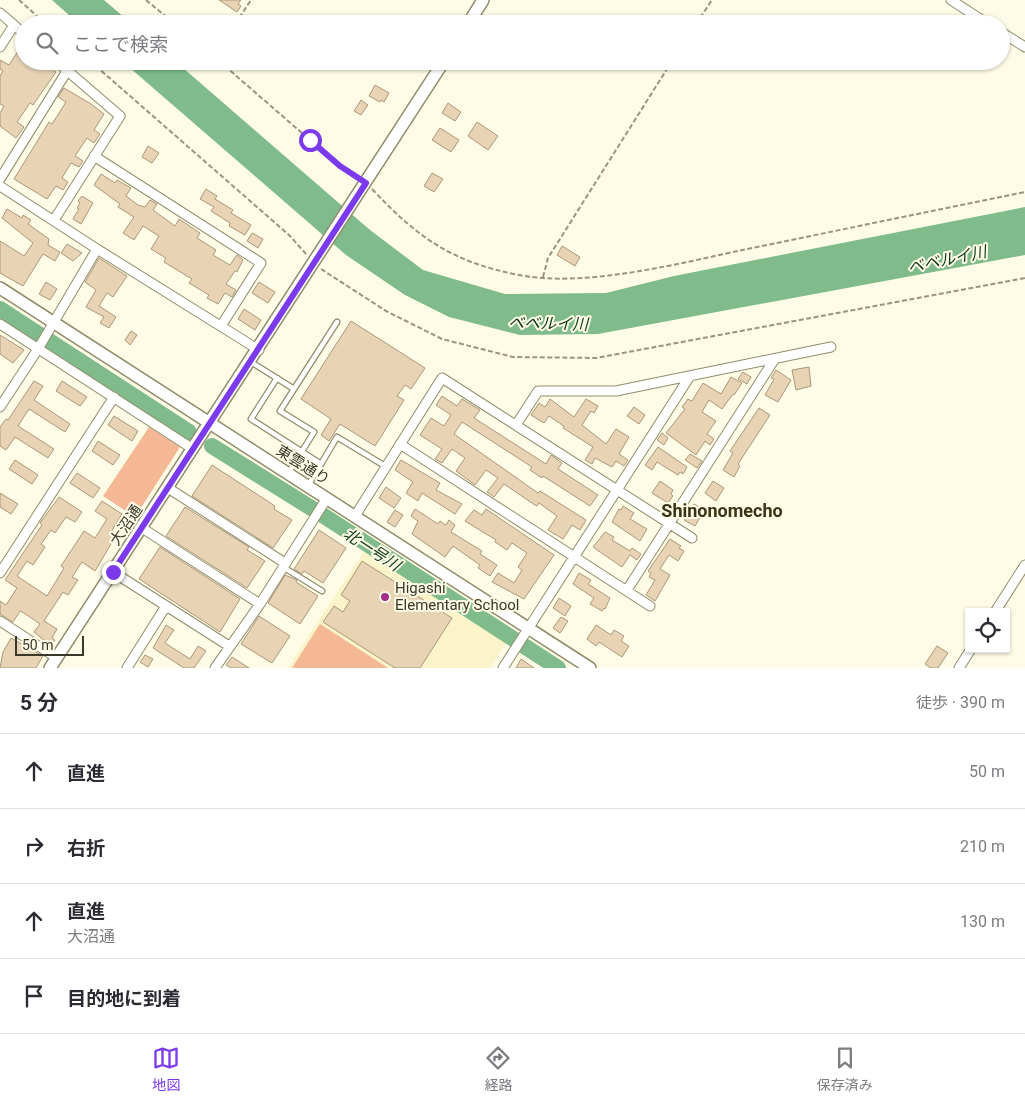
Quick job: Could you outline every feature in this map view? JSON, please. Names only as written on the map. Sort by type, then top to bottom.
[{"type":"street","points":[[474,15],[483,0]]},
{"type":"street","points":[[951,0],[974,15]]},
{"type":"street","points":[[0,13],[14,25],[0,47]]},
{"type":"street","points":[[1010,38],[1025,47]]},
{"type":"street","name":"大沼通","points":[[50,668],[251,362],[438,70]]},
{"type":"street","points":[[0,179],[67,71],[120,116],[54,220]]},
{"type":"street","points":[[94,156],[260,263],[220,326]]},
{"type":"street","points":[[0,186],[258,350]]},
{"type":"street","points":[[0,407],[40,345],[97,249]]},
{"type":"street","name":"東雲通り","points":[[0,288],[50,328],[210,424],[327,498],[525,633],[590,668]]},
{"type":"street","points":[[0,324],[40,345],[193,449]]},
{"type":"street","points":[[516,425],[538,391],[616,391],[831,347]]},
{"type":"street","points":[[626,590],[774,360]]},
{"type":"street","points":[[503,668],[690,376]]},
{"type":"street","points":[[354,516],[442,378],[692,538]]},
{"type":"street","points":[[0,573],[114,397]]},
{"type":"street","points":[[400,444],[650,606]]},
{"type":"street","points":[[168,488],[284,565]]},
{"type":"street","points":[[215,668],[260,604],[327,498]]},
{"type":"street","points":[[142,528],[260,604]]},
{"type":"street","points":[[998,608],[1025,566]]},
{"type":"street","points":[[113,572],[229,646]]},
{"type":"street","points":[[127,668],[166,606]]},
{"type":"street","points":[[0,621],[57,658]]},
{"type":"street","points":[[959,668],[968,653]]},
{"type":"lane","points":[[288,473],[314,432],[280,411],[337,322]]},
{"type":"lane","points":[[251,362],[294,389]]},
{"type":"lane","points":[[277,378],[251,419],[321,464]]},
{"type":"lane","points":[[308,486],[337,437],[385,466]]},
{"type":"lane","points":[[284,565],[322,591]]},
{"type":"path","points":[[19,0],[36,15]]},
{"type":"path","points":[[146,0],[164,15]]},
{"type":"path","points":[[242,15],[252,0]]},
{"type":"path","points":[[702,15],[712,0]]},
{"type":"path","points":[[100,70],[289,235],[335,280],[386,311],[442,339],[513,357],[596,358],[1025,278]]},
{"type":"path","points":[[229,70],[340,166],[365,184],[415,232],[456,257],[505,272],[543,277],[589,276],[680,263],[1025,192]]},
{"type":"path","points":[[543,277],[548,258],[666,70]]},
{"type":"shaded area","points":[[149,427],[180,447],[135,517],[103,496]]},
{"type":"shaded area","name":"Higashi Elementary School","points":[[364,551],[507,642],[490,668],[288,668]]},
{"type":"shaded area","points":[[320,624],[388,668],[292,668]]},
{"type":"water","points":[[52,0],[104,0],[122,15],[69,15]]},
{"type":"water","name":"ベベルイ川","points":[[132,70],[185,70],[370,230],[423,270],[505,294],[606,293],[674,276],[1025,207],[1025,255],[598,334],[520,335],[449,317],[405,295],[346,255]]},
{"type":"building","points":[[219,0],[241,0],[238,4],[241,6],[237,12]]},
{"type":"building","points":[[15,56],[15,70],[53,70],[56,72],[33,105],[30,103],[17,122],[24,127],[16,138],[0,126],[0,113],[4,106],[0,104],[0,76],[3,71],[0,69],[0,60],[9,65]]},
{"type":"building","points":[[375,85],[389,93],[384,102],[369,96]]},
{"type":"building","points":[[64,88],[104,114],[94,130],[100,134],[94,143],[87,138],[75,156],[83,161],[79,167],[71,163],[62,178],[68,182],[63,190],[56,186],[47,199],[14,179],[49,122],[52,124],[66,102],[58,97]]},
{"type":"building","points":[[361,100],[368,105],[361,115],[354,111]]},
{"type":"building","points":[[448,103],[461,112],[455,121],[442,113]]},
{"type":"building","points":[[477,122],[498,136],[488,150],[468,136]]},
{"type":"building","points":[[440,128],[459,140],[451,152],[432,140]]},
{"type":"building","points":[[148,146],[159,153],[152,163],[142,157]]},
{"type":"building","points":[[432,173],[443,179],[434,192],[424,186]]},
{"type":"building","points":[[101,174],[115,183],[117,180],[131,188],[126,196],[138,205],[145,207],[150,200],[157,204],[153,210],[175,226],[179,219],[200,233],[197,238],[216,250],[213,255],[230,265],[237,255],[243,260],[237,272],[235,271],[226,284],[236,290],[232,297],[225,293],[218,304],[207,298],[209,295],[189,283],[192,279],[164,262],[166,258],[151,249],[159,236],[143,226],[134,240],[123,233],[134,217],[118,207],[120,204],[94,185]]},
{"type":"building","points":[[206,189],[217,196],[215,199],[233,210],[231,213],[251,225],[245,235],[229,226],[230,223],[211,211],[214,207],[200,199]]},
{"type":"building","points":[[82,196],[93,203],[81,224],[73,219],[79,209],[77,208],[80,203],[78,201]]},
{"type":"building","points":[[7,209],[22,218],[23,215],[31,220],[28,224],[49,239],[48,245],[60,252],[55,261],[43,254],[23,286],[0,273],[0,241],[24,256],[33,243],[2,218]]},
{"type":"building","points":[[252,233],[263,239],[258,248],[247,241]]},
{"type":"building","points":[[67,244],[82,253],[73,261],[61,253]]},
{"type":"building","points":[[562,246],[580,257],[575,266],[557,255]]},
{"type":"building","points":[[99,258],[127,276],[113,297],[107,293],[99,306],[116,317],[109,328],[100,323],[104,317],[86,307],[96,290],[85,282]]},
{"type":"building","points":[[46,282],[57,289],[50,300],[39,294]]},
{"type":"building","points":[[259,282],[275,292],[268,303],[252,293]]},
{"type":"building","points":[[244,309],[261,320],[255,330],[238,319]]},
{"type":"building","points":[[351,321],[425,368],[411,389],[405,385],[397,396],[404,400],[375,446],[340,424],[329,441],[321,435],[331,419],[301,399]]},
{"type":"building","points":[[131,331],[137,335],[130,345],[125,340]]},
{"type":"building","points":[[0,335],[24,350],[13,363],[0,354]]},
{"type":"building","points":[[809,367],[811,386],[796,390],[792,370]]},
{"type":"building","points":[[776,370],[791,380],[778,402],[765,395],[774,379],[771,378]]},
{"type":"building","points":[[743,372],[751,377],[747,384],[738,379]]},
{"type":"building","points":[[731,377],[742,383],[734,395],[722,409],[709,400],[702,412],[716,421],[707,434],[714,439],[710,445],[705,441],[696,455],[666,433],[685,409],[682,407],[688,399],[692,401],[703,383],[721,394]]},
{"type":"building","points":[[34,381],[43,386],[34,400],[70,424],[65,432],[29,409],[18,426],[54,449],[48,458],[15,437],[6,450],[0,446],[0,427],[6,419],[8,420]]},
{"type":"building","points":[[62,381],[87,397],[80,406],[56,391]]},
{"type":"building","points":[[442,396],[457,406],[462,399],[480,410],[474,418],[546,464],[551,455],[562,463],[558,469],[598,495],[590,506],[543,476],[542,478],[530,470],[532,467],[462,422],[454,434],[538,493],[540,491],[586,520],[580,530],[572,525],[563,539],[548,530],[557,516],[539,503],[537,506],[535,505],[504,484],[494,497],[487,492],[498,478],[486,470],[475,485],[456,471],[465,458],[452,449],[442,463],[435,459],[442,449],[420,435],[431,418],[444,426],[451,415],[436,405]]},
{"type":"building","points":[[550,399],[574,417],[586,399],[598,406],[594,413],[591,411],[582,425],[606,444],[616,429],[629,437],[619,454],[628,460],[624,466],[616,461],[612,467],[595,458],[592,464],[585,460],[593,447],[563,428],[564,426],[549,416],[544,423],[531,415],[539,403],[545,407]]},
{"type":"building","points":[[634,407],[645,415],[639,424],[627,416]]},
{"type":"building","points":[[759,408],[770,415],[738,464],[740,466],[734,477],[723,470],[733,453],[730,451]]},
{"type":"building","points":[[114,416],[138,431],[132,441],[108,425]]},
{"type":"building","points":[[662,433],[668,438],[664,445],[657,440]]},
{"type":"building","points":[[98,441],[120,455],[113,465],[92,451]]},
{"type":"building","points":[[658,447],[687,467],[683,474],[680,472],[678,475],[657,462],[652,470],[645,465]]},
{"type":"building","points":[[690,454],[702,461],[697,468],[685,460]]},
{"type":"building","points":[[15,460],[38,475],[32,484],[9,469]]},
{"type":"building","points":[[401,460],[440,483],[436,490],[462,504],[455,514],[422,493],[418,501],[406,493],[413,482],[395,470]]},
{"type":"building","points":[[212,465],[275,506],[274,509],[292,520],[273,548],[192,496]]},
{"type":"building","points":[[77,473],[100,488],[93,498],[70,483]]},
{"type":"building","points":[[660,481],[673,490],[671,494],[673,496],[668,503],[652,493]]},
{"type":"building","points":[[713,481],[724,488],[716,501],[705,493]]},
{"type":"building","points":[[386,487],[401,498],[394,508],[379,498]]},
{"type":"building","points":[[0,493],[18,504],[11,514],[0,507]]},
{"type":"building","points":[[59,497],[82,512],[75,522],[66,517],[55,533],[51,530],[41,544],[45,547],[33,565],[27,561],[17,576],[47,596],[64,568],[61,566],[84,531],[95,538],[107,519],[95,511],[102,501],[122,514],[111,532],[115,534],[114,539],[95,571],[82,562],[72,577],[78,580],[68,595],[63,592],[44,621],[57,629],[52,638],[55,640],[51,646],[34,632],[40,624],[24,613],[20,611],[13,622],[0,614],[0,601],[6,605],[17,588],[5,580],[42,525],[40,523]]},
{"type":"building","points":[[694,504],[701,508],[698,512],[702,514],[695,526],[684,520]]},
{"type":"building","points":[[623,506],[634,513],[630,519],[647,529],[640,541],[612,522],[619,509],[621,510]]},
{"type":"building","points":[[185,507],[249,547],[247,550],[265,561],[247,588],[166,536]]},
{"type":"building","points":[[415,509],[438,524],[440,521],[446,525],[449,520],[455,525],[451,532],[482,551],[480,554],[497,565],[490,576],[478,568],[480,565],[453,546],[445,557],[412,534],[418,521],[411,516]]},
{"type":"building","points":[[486,509],[554,555],[524,599],[492,582],[498,573],[514,583],[522,570],[518,567],[527,553],[512,543],[507,550],[495,542],[496,540],[465,521],[474,510],[482,515]]},
{"type":"building","points":[[395,510],[403,515],[395,527],[387,522]]},
{"type":"building","points":[[319,530],[346,548],[323,583],[304,571],[302,574],[294,569]]},
{"type":"building","points":[[605,532],[614,537],[612,540],[630,551],[632,548],[641,554],[637,560],[630,555],[622,567],[593,547]]},
{"type":"building","points":[[670,539],[681,546],[679,548],[684,551],[678,561],[669,555],[660,569],[670,575],[655,601],[646,595],[655,580],[649,577],[651,573],[648,571]]},
{"type":"building","points":[[160,547],[240,599],[220,632],[139,579]]},
{"type":"building","points":[[362,561],[452,618],[420,668],[395,668],[323,622],[334,606],[343,612],[350,601],[341,595]]},
{"type":"building","points":[[579,573],[591,580],[588,584],[610,598],[605,609],[602,611],[590,604],[594,598],[573,584]]},
{"type":"building","points":[[285,575],[297,580],[296,582],[318,596],[300,624],[268,603]]},
{"type":"building","points":[[559,598],[571,606],[565,616],[553,608]]},
{"type":"building","points":[[259,616],[290,636],[272,663],[241,644]]},
{"type":"building","points":[[561,617],[568,621],[560,633],[553,628]]},
{"type":"building","points":[[166,625],[174,630],[165,643],[190,659],[198,646],[206,651],[194,668],[184,668],[153,648]]},
{"type":"building","points":[[596,625],[611,635],[614,630],[624,636],[621,641],[629,646],[622,657],[599,642],[596,646],[587,639]]},
{"type":"building","points":[[11,638],[43,656],[36,668],[0,668],[3,652]]},
{"type":"building","points":[[937,646],[948,653],[938,668],[931,668],[925,664]]},
{"type":"building","points":[[145,655],[153,659],[148,667],[140,662]]},
{"type":"building","points":[[232,657],[249,668],[231,668],[226,665]]},
{"type":"building","points":[[521,659],[534,668],[516,668]]},
{"type":"waterway","name":"北一号川","points":[[0,309],[189,432]]},
{"type":"waterway","name":"北一号川","points":[[212,446],[324,516],[558,668]]},
{"type":"place","name":"Higashi Elementary School","points":[[385,597]]},
{"type":"district","name":"Shinonomecho","points":[[722,511]]},
{"type":"route","points":[[113,572],[366,183],[340,166],[310,140]]}]
